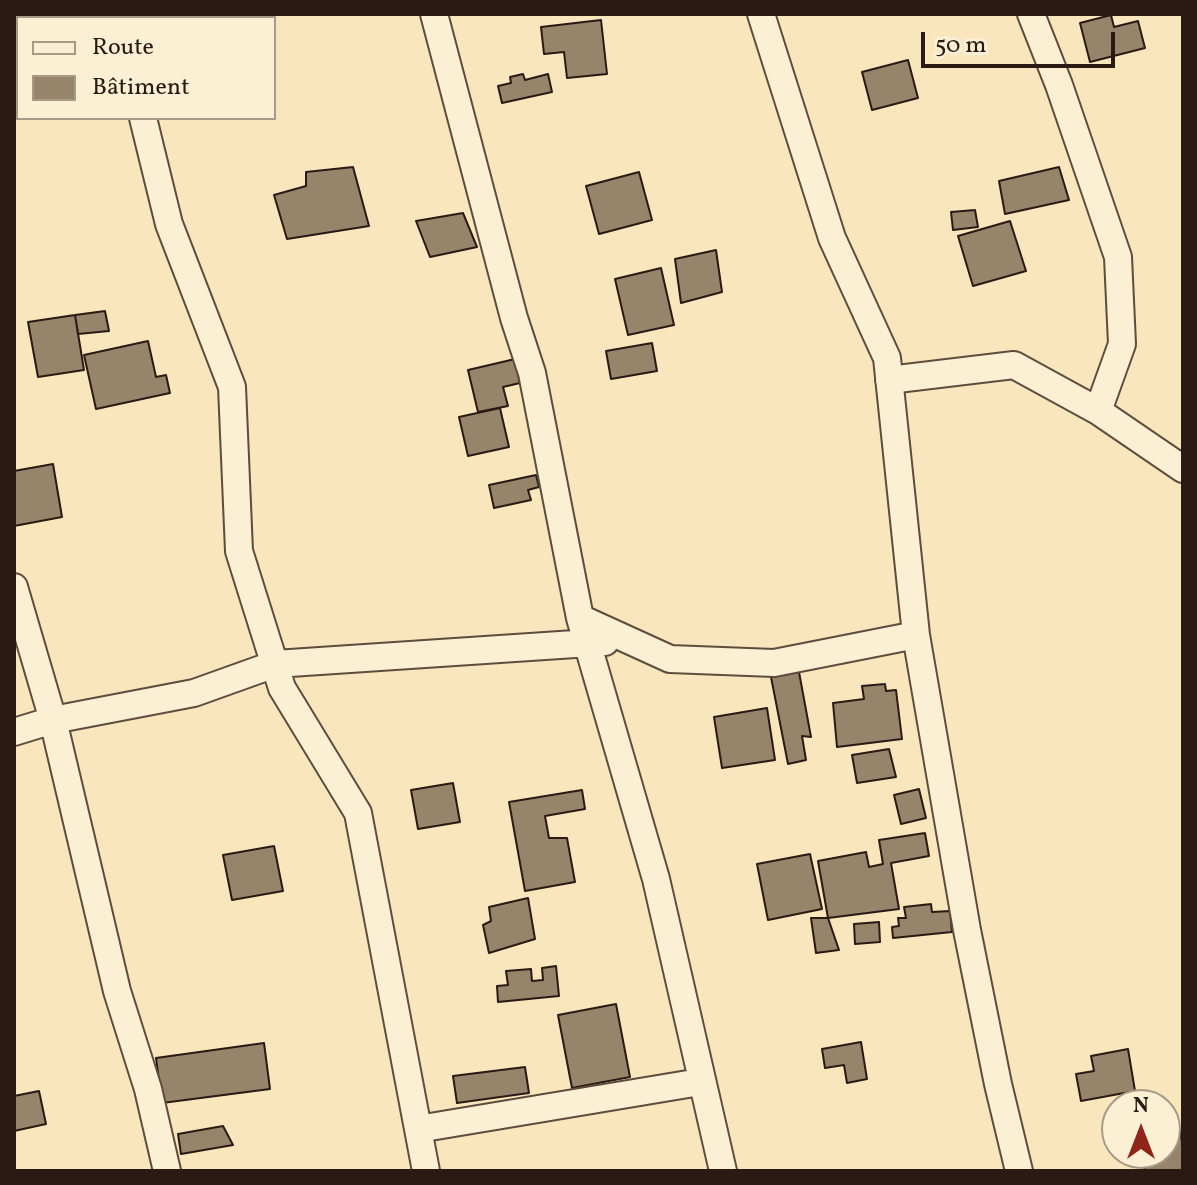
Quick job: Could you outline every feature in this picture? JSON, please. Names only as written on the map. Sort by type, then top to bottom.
[{"type":"street","points":[[434,14],[514,318],[532,373],[584,630],[656,879],[700,1082],[723,1171]]},
{"type":"street","points":[[761,14],[832,238],[887,358],[916,635],[967,930],[1019,1171]]},
{"type":"street","points":[[1031,14],[1059,85],[1118,257],[1122,344],[1098,411]]},
{"type":"street","points":[[143,120],[169,224],[232,387],[239,551],[282,688],[358,813],[426,1171]]},
{"type":"street","points":[[889,380],[1014,365],[1098,411],[1183,469]]},
{"type":"street","points":[[14,587],[53,720],[117,991],[148,1089],[167,1171]]},
{"type":"street","points":[[14,732],[53,720],[194,693],[275,664],[584,630],[629,640],[670,659],[774,663],[916,635]]},
{"type":"street","points":[[418,1129],[700,1082]]},
{"type":"building","points":[[1111,15],[1114,27],[1138,21],[1145,48],[1090,62],[1080,23]]},
{"type":"building","points":[[601,20],[607,74],[567,78],[564,52],[544,54],[541,27]]},
{"type":"building","points":[[908,60],[918,98],[872,110],[862,72]]},
{"type":"building","points":[[523,74],[525,80],[548,74],[552,92],[502,103],[498,86],[511,83],[510,77]]},
{"type":"building","points":[[353,167],[369,226],[287,239],[274,195],[306,186],[306,172]]},
{"type":"building","points":[[1059,167],[1069,200],[1005,214],[999,181]]},
{"type":"building","points":[[639,172],[652,220],[599,234],[586,186]]},
{"type":"building","points":[[975,210],[978,227],[953,230],[951,212]]},
{"type":"building","points":[[463,213],[477,247],[430,257],[416,221]]},
{"type":"building","points":[[1010,221],[1026,271],[973,286],[958,236]]},
{"type":"building","points":[[716,250],[722,292],[681,303],[675,259]]},
{"type":"building","points":[[661,268],[674,325],[628,335],[615,279]]},
{"type":"building","points":[[105,311],[109,331],[78,334],[75,315]]},
{"type":"building","points":[[75,315],[84,370],[38,377],[28,322]]},
{"type":"building","points":[[148,341],[156,377],[166,375],[170,393],[96,409],[84,355]]},
{"type":"building","points":[[652,343],[657,371],[611,379],[606,351]]},
{"type":"building","points":[[515,359],[520,383],[503,387],[508,406],[478,412],[468,370]]},
{"type":"building","points":[[500,408],[509,447],[468,456],[459,417]]},
{"type":"building","points":[[53,464],[62,517],[14,526],[14,471]]},
{"type":"building","points":[[536,475],[539,487],[528,490],[531,500],[494,508],[489,485]]},
{"type":"building","points":[[799,672],[811,737],[802,736],[806,760],[788,764],[771,677]]},
{"type":"building","points":[[885,684],[886,691],[896,690],[902,739],[837,747],[833,703],[864,699],[862,686]]},
{"type":"building","points":[[767,708],[775,760],[722,768],[714,717]]},
{"type":"building","points":[[889,749],[896,777],[857,783],[852,755]]},
{"type":"building","points":[[453,783],[460,822],[418,829],[411,790]]},
{"type":"building","points":[[919,789],[926,818],[901,824],[894,795]]},
{"type":"building","points":[[582,790],[585,809],[545,816],[549,838],[567,838],[575,882],[525,891],[509,802]]},
{"type":"building","points":[[925,833],[929,856],[891,863],[899,909],[828,918],[818,861],[866,852],[869,867],[883,864],[879,840]]},
{"type":"building","points":[[274,846],[283,891],[232,900],[223,855]]},
{"type":"building","points":[[810,854],[822,909],[768,920],[757,864]]},
{"type":"building","points":[[528,898],[535,939],[489,953],[483,925],[491,921],[489,907]]},
{"type":"building","points":[[931,904],[932,912],[950,911],[952,932],[893,938],[892,927],[899,926],[898,918],[906,918],[904,907]]},
{"type":"building","points":[[811,918],[828,918],[839,950],[816,953]]},
{"type":"building","points":[[879,922],[880,942],[855,944],[854,924]]},
{"type":"building","points":[[556,966],[559,996],[498,1002],[497,986],[508,985],[506,971],[531,969],[532,981],[543,980],[542,968]]},
{"type":"building","points":[[616,1004],[630,1077],[572,1088],[558,1015]]},
{"type":"building","points":[[861,1042],[867,1079],[847,1083],[844,1065],[825,1068],[822,1049]]},
{"type":"building","points":[[264,1043],[270,1089],[162,1103],[156,1058]]},
{"type":"building","points":[[1128,1049],[1135,1089],[1101,1089],[1101,1097],[1081,1101],[1076,1074],[1094,1071],[1091,1056]]},
{"type":"building","points":[[525,1067],[529,1093],[457,1103],[453,1076]]},
{"type":"building","points":[[39,1091],[46,1124],[14,1131],[14,1096]]},
{"type":"building","points":[[223,1126],[233,1145],[181,1154],[178,1134]]},
{"type":"building","points":[[1181,1136],[1183,1171],[1145,1171],[1181,1169]]}]
